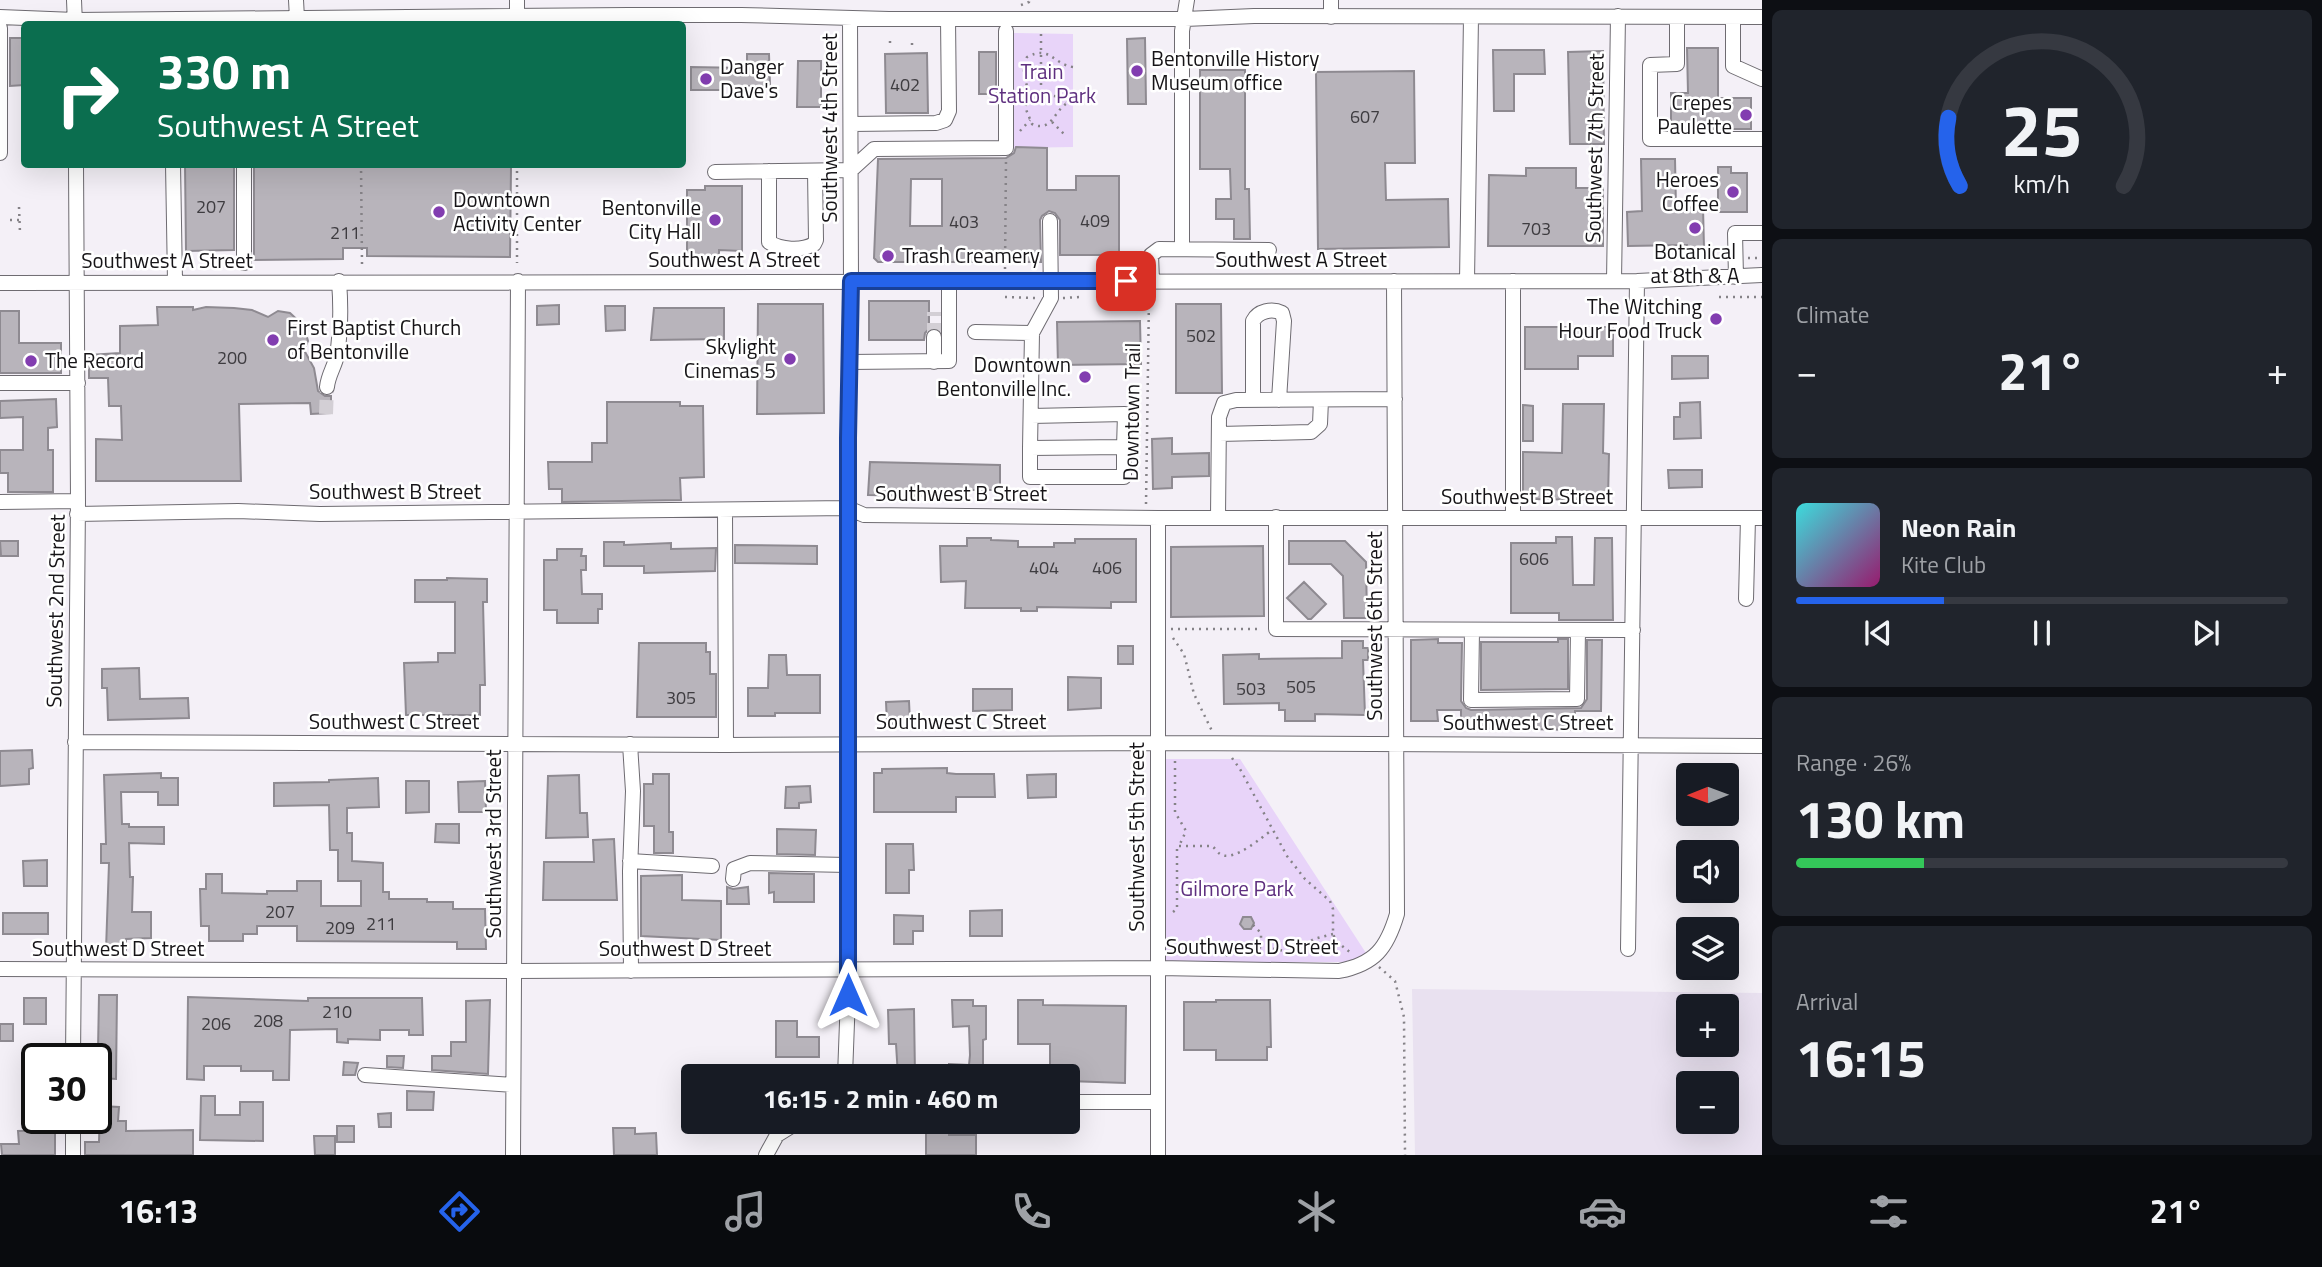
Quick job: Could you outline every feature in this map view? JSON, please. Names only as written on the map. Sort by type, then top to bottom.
[{"type":"street","points":[[75,0],[75,21]]},
{"type":"street","points":[[296,0],[297,18]]},
{"type":"street","points":[[517,0],[517,16]]},
{"type":"street","points":[[1182,249],[1182,31],[1187,0]]},
{"type":"street","points":[[1331,0],[1331,17]]},
{"type":"street","points":[[256,21],[297,18],[338,21],[517,16],[629,8],[850,19],[1762,17]]},
{"type":"street","name":"Southwest 7th Street","points":[[1614,281],[1618,16]]},
{"type":"street","points":[[0,17],[56,18],[70,21]]},
{"type":"street","points":[[1467,281],[1471,17]]},
{"type":"street","points":[[1677,17],[1677,64],[1650,65],[1650,139],[1762,139]]},
{"type":"street","points":[[1734,17],[1733,66],[1762,79]]},
{"type":"street","name":"Southwest 4th Street","points":[[845,1064],[849,969],[850,19]]},
{"type":"street","points":[[851,124],[936,123],[945,120],[949,111],[948,19]]},
{"type":"street","points":[[0,28],[0,153]]},
{"type":"street","points":[[715,172],[851,170],[874,149],[1006,148],[1006,31]]},
{"type":"street","name":"Southwest 2nd Street","points":[[74,1043],[78,383],[76,168]]},
{"type":"street","points":[[173,168],[175,281]]},
{"type":"street","points":[[244,168],[244,263]]},
{"type":"street","points":[[769,171],[769,242],[777,248],[805,248],[811,247],[816,240],[816,171]]},
{"type":"street","points":[[1031,416],[1125,414],[1125,477],[1031,477],[1030,448],[1032,333],[1051,298],[1050,221]]},
{"type":"street","points":[[1736,276],[1735,233],[1762,233]]},
{"type":"street","points":[[1150,288],[1151,255],[1159,249],[1269,250]]},
{"type":"street","name":"Southwest A Street","points":[[0,283],[1051,281],[1150,288],[1394,281],[1637,281],[1762,275]]},
{"type":"street","points":[[327,387],[336,358],[341,316],[340,281]]},
{"type":"street","name":"Southwest 3rd Street","points":[[513,1155],[518,281]]},
{"type":"street","points":[[849,362],[949,362],[949,281]]},
{"type":"street","name":"Southwest 6th Street","points":[[1368,962],[1390,935],[1397,914],[1394,281]]},
{"type":"street","points":[[1513,281],[1513,518]]},
{"type":"street","points":[[1628,949],[1637,281]]},
{"type":"street","points":[[934,312],[949,300]]},
{"type":"street","points":[[1253,400],[1253,321],[1256,315],[1263,312],[1278,311],[1282,313],[1284,320],[1279,400]]},
{"type":"street","points":[[975,332],[1032,333]]},
{"type":"street","points":[[933,362],[934,337]]},
{"type":"street","points":[[0,383],[78,383]]},
{"type":"street","points":[[1218,517],[1219,417],[1224,403],[1253,400],[1395,399]]},
{"type":"street","points":[[1219,434],[1311,432],[1316,430],[1322,418],[1321,400]]},
{"type":"street","points":[[1030,448],[1124,447]]},
{"type":"street","name":"Southwest B Street","points":[[0,502],[77,507],[516,512],[848,508],[864,515],[1154,514],[1218,517],[1755,519]]},
{"type":"street","points":[[725,510],[726,745]]},
{"type":"street","name":"Southwest 5th Street","points":[[1154,514],[1158,1155]]},
{"type":"street","points":[[1276,517],[1276,629],[1633,631]]},
{"type":"street","points":[[1746,599],[1755,519]]},
{"type":"street","points":[[1472,630],[1471,700],[1577,699],[1578,630]]},
{"type":"street","name":"Southwest C Street","points":[[75,742],[1762,746]]},
{"type":"street","points":[[630,744],[633,791],[630,861],[631,971]]},
{"type":"street","points":[[630,861],[712,866]]},
{"type":"street","points":[[733,879],[734,869],[750,863],[848,865]]},
{"type":"street","name":"Southwest D Street","points":[[0,969],[631,971],[1158,968],[1339,971],[1368,962]]},
{"type":"street","points":[[365,1075],[513,1085]]},
{"type":"street","points":[[1080,1102],[1158,1102]]},
{"type":"street","points":[[73,1134],[73,1155]]},
{"type":"street","points":[[766,1155],[779,1134]]},
{"type":"path","points":[[1041,31],[1041,93]]},
{"type":"path","points":[[890,36],[890,43]]},
{"type":"path","points":[[912,43],[912,50]]},
{"type":"path","points":[[1073,67],[1064,66],[1049,54],[1041,53],[1027,57],[1023,68],[1029,99],[1025,107],[1032,124],[1042,127],[1052,122],[1059,108],[1066,102],[1073,101]]},
{"type":"path","points":[[1018,80],[1025,80]]},
{"type":"path","points":[[1047,95],[1061,97],[1066,102]]},
{"type":"path","points":[[1052,122],[1065,135]]},
{"type":"path","points":[[1005,270],[1006,148]]},
{"type":"path","points":[[361,168],[362,264]]},
{"type":"path","points":[[517,168],[517,263]]},
{"type":"path","points":[[19,206],[20,233]]},
{"type":"path","points":[[10,220],[21,220]]},
{"type":"path","points":[[1743,258],[1762,258]]},
{"type":"path","name":"Downtown Trail","points":[[1150,288],[1146,504],[1154,514]]},
{"type":"path","points":[[1005,291],[1005,297],[1093,297]]},
{"type":"path","points":[[1719,296],[1762,297]]},
{"type":"path","points":[[1214,735],[1194,694],[1184,654],[1167,629],[1276,629]]},
{"type":"path","points":[[1231,757],[1287,856],[1305,878],[1330,901],[1336,941],[1395,981],[1404,1017],[1405,1155]]},
{"type":"path","points":[[1172,913],[1177,909],[1177,846],[1186,831],[1175,812],[1175,761]]},
{"type":"path","points":[[1180,845],[1212,846],[1221,855],[1228,856],[1239,853],[1272,830]]},
{"type":"path","points":[[1253,925],[1261,933],[1261,949]]},
{"type":"path","points":[[1224,957],[1231,951],[1261,949],[1278,949],[1290,953],[1314,939],[1333,934]]},
{"type":"path","points":[[1220,943],[1228,946],[1231,951]]},
{"type":"shaded area","points":[[1412,989],[1762,993],[1762,1155],[1415,1155]]},
{"type":"green space","name":"Train Station Park","points":[[1011,33],[1073,34],[1073,147],[1011,148]]},
{"type":"green space","name":"Gilmore Park","points":[[1164,759],[1240,759],[1366,953],[1352,962],[1164,962]]},
{"type":"building","points":[[10,38],[21,38],[21,85],[10,86]]},
{"type":"building","name":"Bentonville History Museum office","points":[[1145,38],[1146,104],[1128,104],[1127,39]]},
{"type":"building","points":[[1687,48],[1718,48],[1718,98],[1751,98],[1751,129],[1671,129],[1671,93],[1688,93]]},
{"type":"building","points":[[1493,50],[1544,50],[1545,74],[1514,74],[1514,111],[1494,111]]},
{"type":"building","points":[[1603,51],[1604,144],[1570,144],[1568,52]]},
{"type":"building","points":[[979,52],[996,52],[996,94],[979,94]]},
{"type":"building","points":[[927,53],[928,113],[886,113],[885,54]]},
{"type":"building","points":[[747,54],[769,54],[770,86],[721,86],[721,90],[691,90],[691,67],[747,68]]},
{"type":"building","points":[[798,61],[821,61],[821,107],[797,107]]},
{"type":"building","points":[[1200,70],[1245,70],[1245,189],[1249,189],[1250,239],[1234,239],[1234,219],[1216,219],[1216,199],[1231,199],[1230,169],[1200,169]]},
{"type":"building","points":[[1414,71],[1415,163],[1385,163],[1386,200],[1448,199],[1449,247],[1318,249],[1316,72]]},
{"type":"building","points":[[1016,147],[1047,148],[1047,190],[1076,190],[1076,176],[1119,176],[1119,255],[1060,255],[1060,220],[1055,213],[1049,211],[1040,220],[1041,262],[878,262],[874,258],[878,159],[1006,158],[1014,153]],"holes":[[[911,179],[942,179],[942,226],[910,226]]]},
{"type":"building","points":[[1641,159],[1675,159],[1676,208],[1703,207],[1704,248],[1687,248],[1687,245],[1628,246],[1627,212],[1642,211]]},
{"type":"building","name":"Heroes Coffee","points":[[1718,167],[1731,167],[1731,173],[1747,173],[1747,212],[1718,212]]},
{"type":"building","points":[[185,168],[234,168],[234,250],[186,251]]},
{"type":"building","points":[[254,168],[511,168],[510,257],[367,256],[367,248],[343,248],[343,259],[254,260]]},
{"type":"building","points":[[1526,168],[1576,168],[1576,188],[1603,188],[1603,246],[1488,246],[1489,175],[1526,176]]},
{"type":"building","name":"Bentonville City Hall","points":[[705,186],[742,186],[742,251],[719,250],[719,258],[687,257],[687,190],[705,190]]},
{"type":"building","points":[[869,301],[929,301],[929,329],[924,340],[869,340]]},
{"type":"building","name":"Skylight Cinemas 5","points":[[758,304],[823,304],[824,413],[757,414]]},
{"type":"building","points":[[1176,304],[1221,304],[1222,393],[1176,393]]},
{"type":"building","points":[[559,305],[559,324],[537,325],[537,306]]},
{"type":"building","points":[[605,306],[625,306],[625,330],[606,331]]},
{"type":"building","points":[[157,307],[193,307],[193,310],[206,307],[234,308],[252,310],[268,317],[278,311],[290,313],[304,326],[308,341],[304,350],[314,368],[318,391],[325,396],[331,396],[331,413],[311,414],[310,403],[239,404],[241,481],[96,481],[96,439],[122,440],[121,406],[109,406],[108,378],[89,378],[89,355],[120,353],[120,326],[158,325]]},
{"type":"building","points":[[654,308],[724,308],[724,339],[651,340]]},
{"type":"building","name":"The Record","points":[[0,311],[19,311],[19,343],[61,343],[61,373],[0,373]]},
{"type":"building","points":[[1140,321],[1141,364],[1058,365],[1057,322]]},
{"type":"building","points":[[1525,327],[1613,327],[1613,356],[1578,356],[1578,369],[1525,369]]},
{"type":"building","points":[[1672,356],[1708,356],[1708,378],[1672,379]]},
{"type":"building","points":[[56,399],[57,427],[48,428],[48,450],[53,450],[53,492],[8,492],[8,473],[0,473],[0,450],[23,450],[23,417],[0,418],[0,401]]},
{"type":"building","points":[[607,402],[680,402],[680,406],[703,406],[704,477],[680,478],[681,500],[562,502],[562,489],[549,489],[548,462],[592,462],[592,443],[607,443]]},
{"type":"building","points":[[1700,402],[1701,438],[1674,439],[1674,417],[1680,417],[1680,403]]},
{"type":"building","points":[[1563,404],[1604,404],[1603,453],[1609,454],[1608,500],[1523,499],[1523,452],[1562,453]]},
{"type":"building","points":[[1523,405],[1533,406],[1533,441],[1523,441]]},
{"type":"building","points":[[1172,438],[1172,454],[1209,453],[1209,476],[1172,477],[1172,488],[1153,489],[1152,439]]},
{"type":"building","points":[[870,462],[1000,465],[1000,490],[931,490],[931,496],[868,495]]},
{"type":"building","points":[[1668,470],[1702,470],[1702,487],[1669,488]]},
{"type":"building","points":[[1556,537],[1572,537],[1573,585],[1594,585],[1595,538],[1612,538],[1613,620],[1559,620],[1559,613],[1511,613],[1511,543],[1556,543]]},
{"type":"building","points":[[967,538],[1018,541],[1018,547],[1054,547],[1054,543],[1075,543],[1075,539],[1136,539],[1136,602],[1111,602],[1111,608],[1037,607],[1037,611],[1021,611],[1021,608],[965,608],[966,581],[941,582],[940,546],[967,546]]},
{"type":"building","points":[[0,541],[18,541],[18,556],[1,556]]},
{"type":"building","points":[[1289,541],[1345,541],[1366,562],[1367,618],[1344,618],[1343,576],[1331,564],[1289,564]]},
{"type":"building","points":[[604,542],[624,542],[624,545],[671,543],[671,549],[716,548],[715,571],[644,573],[644,566],[604,566]]},
{"type":"building","points":[[735,545],[817,546],[817,564],[735,563]]},
{"type":"building","points":[[1263,546],[1264,616],[1171,617],[1171,547]]},
{"type":"building","points":[[557,549],[582,549],[581,556],[586,556],[586,570],[581,570],[582,594],[602,594],[598,623],[557,623],[557,610],[544,610],[544,560],[557,560]]},
{"type":"building","points":[[487,579],[487,602],[483,602],[485,685],[480,685],[480,715],[406,715],[404,663],[438,662],[438,653],[455,653],[455,602],[415,602],[415,580]]},
{"type":"building","points":[[1304,582],[1326,604],[1311,619],[1287,598]]},
{"type":"building","points":[[1438,639],[1438,643],[1462,643],[1461,701],[1471,710],[1581,708],[1587,699],[1587,640],[1602,640],[1601,711],[1575,711],[1575,730],[1461,728],[1461,710],[1437,710],[1438,721],[1411,721],[1411,640]]},
{"type":"building","points":[[1558,639],[1568,639],[1568,689],[1481,690],[1481,642],[1558,642]]},
{"type":"building","points":[[1342,641],[1363,641],[1363,648],[1368,648],[1368,660],[1363,660],[1365,715],[1315,714],[1315,721],[1285,721],[1285,710],[1279,710],[1279,703],[1224,704],[1223,655],[1259,654],[1259,659],[1342,658]]},
{"type":"building","points":[[639,643],[706,643],[706,652],[710,652],[710,674],[716,674],[716,717],[637,717]]},
{"type":"building","points":[[1118,646],[1133,646],[1133,664],[1118,664]]},
{"type":"building","points":[[769,655],[786,655],[787,675],[820,675],[820,713],[748,716],[748,688],[768,688]]},
{"type":"building","points":[[139,668],[140,699],[188,698],[189,718],[108,720],[107,688],[102,688],[102,669]]},
{"type":"building","points":[[1068,677],[1101,678],[1101,708],[1068,710]]},
{"type":"building","points":[[973,689],[1012,689],[1012,710],[973,711]]},
{"type":"building","points":[[909,701],[910,723],[887,724],[886,702]]},
{"type":"building","points":[[32,750],[33,768],[29,769],[29,784],[0,786],[0,751]]},
{"type":"building","points":[[947,768],[947,773],[994,774],[995,797],[956,797],[956,812],[874,812],[874,773],[882,773],[882,769]]},
{"type":"building","points":[[161,773],[161,778],[178,778],[178,805],[158,805],[158,792],[121,792],[122,824],[129,824],[129,827],[164,827],[164,844],[129,843],[130,877],[133,877],[132,912],[151,912],[151,938],[126,939],[126,950],[106,950],[109,863],[101,863],[101,844],[106,844],[104,775]]},
{"type":"building","points":[[653,774],[669,774],[669,832],[673,832],[673,853],[654,853],[654,826],[644,826],[644,784],[653,784]]},
{"type":"building","points":[[1056,774],[1056,797],[1028,798],[1027,775]]},
{"type":"building","points":[[579,775],[580,813],[587,813],[588,837],[546,838],[548,776]]},
{"type":"building","points":[[378,778],[379,807],[347,808],[347,833],[352,833],[352,861],[383,863],[383,892],[389,892],[389,899],[427,899],[427,902],[453,902],[453,909],[485,909],[486,949],[457,949],[457,942],[297,941],[297,926],[257,926],[257,934],[243,934],[243,941],[209,941],[209,926],[201,926],[200,889],[206,889],[206,874],[222,874],[222,893],[267,894],[267,891],[297,891],[297,881],[321,881],[321,906],[361,906],[361,881],[338,881],[338,850],[330,850],[329,805],[274,806],[274,783]]},
{"type":"building","points":[[406,781],[429,781],[429,812],[406,813]]},
{"type":"building","points":[[485,781],[486,812],[459,812],[458,782]]},
{"type":"building","points":[[810,786],[811,802],[799,803],[799,808],[785,808],[786,787]]},
{"type":"building","points":[[436,824],[459,824],[459,843],[435,842]]},
{"type":"building","points":[[777,829],[816,830],[815,855],[777,854]]},
{"type":"building","points":[[614,839],[617,900],[543,900],[544,862],[594,862],[593,840]]},
{"type":"building","points":[[886,844],[913,844],[914,870],[909,870],[909,893],[886,893]]},
{"type":"building","points":[[47,860],[47,886],[24,886],[23,861]]},
{"type":"building","points":[[769,873],[814,874],[814,902],[774,902],[774,892],[769,893]]},
{"type":"building","points":[[682,875],[682,900],[721,901],[721,940],[641,936],[641,876]]},
{"type":"building","points":[[727,887],[748,887],[749,904],[727,904]]},
{"type":"building","points":[[1002,910],[1002,936],[970,936],[970,911]]},
{"type":"building","points":[[3,913],[48,913],[48,934],[3,934]]},
{"type":"building","points":[[894,915],[923,916],[923,931],[913,931],[913,944],[894,944]]},
{"type":"building","points":[[1243,917],[1251,917],[1254,923],[1251,929],[1244,929],[1240,924]]},
{"type":"building","points":[[99,995],[117,995],[116,1079],[112,1079],[112,1043],[98,1043]]},
{"type":"building","points":[[188,997],[308,1001],[308,998],[422,998],[423,1035],[409,1035],[409,1030],[380,1030],[380,1040],[348,1039],[348,1043],[337,1042],[337,1029],[290,1030],[289,1080],[273,1080],[273,1071],[241,1071],[241,1066],[204,1066],[204,1080],[187,1079]]},
{"type":"building","points":[[24,998],[46,998],[46,1024],[24,1024]]},
{"type":"building","points":[[490,1000],[488,1074],[432,1070],[432,1056],[451,1056],[451,1042],[466,1042],[466,1001]]},
{"type":"building","points":[[952,1000],[973,1000],[973,1006],[986,1006],[983,1064],[969,1064],[969,1026],[953,1027]]},
{"type":"building","points":[[1018,1000],[1043,1000],[1043,1005],[1126,1006],[1125,1083],[1080,1081],[1080,1064],[1050,1064],[1050,1044],[1018,1044]]},
{"type":"building","points":[[1270,1000],[1271,1047],[1267,1047],[1267,1060],[1216,1060],[1216,1050],[1184,1050],[1184,1002]]},
{"type":"building","points":[[914,1009],[915,1064],[897,1064],[896,1044],[889,1044],[888,1010]]},
{"type":"building","points":[[776,1021],[797,1021],[797,1037],[819,1037],[819,1057],[776,1057]]},
{"type":"building","points":[[0,1024],[13,1024],[13,1041],[0,1041]]},
{"type":"building","points":[[387,1056],[404,1056],[403,1068],[387,1067]]},
{"type":"building","points":[[344,1062],[358,1063],[355,1075],[343,1075]]},
{"type":"building","points":[[407,1091],[434,1092],[433,1110],[407,1110]]},
{"type":"building","points":[[201,1096],[215,1096],[215,1115],[240,1115],[240,1102],[263,1102],[263,1141],[200,1140]]},
{"type":"building","points":[[112,1107],[119,1107],[118,1121],[126,1121],[126,1131],[193,1130],[193,1155],[85,1155],[85,1142],[99,1142],[99,1134],[112,1134]]},
{"type":"building","points":[[391,1113],[391,1127],[379,1127],[378,1114]]},
{"type":"building","points":[[337,1126],[354,1126],[354,1142],[337,1142]]},
{"type":"building","points":[[613,1128],[635,1128],[635,1134],[656,1133],[657,1155],[614,1155]]},
{"type":"building","points":[[18,1131],[21,1131],[21,1134],[55,1134],[55,1155],[2,1155],[1,1144],[19,1144]]},
{"type":"building","points":[[926,1134],[976,1135],[976,1155],[926,1155]]},
{"type":"building","points":[[314,1136],[335,1136],[335,1155],[315,1155]]},
{"type":"tunnel","points":[[934,312],[934,337]]},
{"type":"tunnel","points":[[326,414],[327,387]]},
{"type":"place","name":"Bentonville History Museum office","points":[[1137,71]]},
{"type":"place","name":"Danger Dave's","points":[[706,79]]},
{"type":"place","name":"Crepes Paulette","points":[[1746,115]]},
{"type":"place","name":"Heroes Coffee","points":[[1733,192]]},
{"type":"place","name":"Downtown Activity Center","points":[[439,212]]},
{"type":"place","name":"Bentonville City Hall","points":[[715,220]]},
{"type":"place","name":"Botanical at 8th & A","points":[[1695,228]]},
{"type":"place","name":"Trash Creamery","points":[[888,256]]},
{"type":"place","name":"The Witching Hour Food Truck","points":[[1716,319]]},
{"type":"place","name":"First Baptist Church of Bentonville","points":[[273,340]]},
{"type":"place","name":"Skylight Cinemas 5","points":[[790,359]]},
{"type":"place","name":"The Record","points":[[31,361]]},
{"type":"place","name":"Downtown Bentonville Inc.","points":[[1085,377]]},
{"type":"route","points":[[848,995],[848,438],[851,281],[1126,281]]}]
